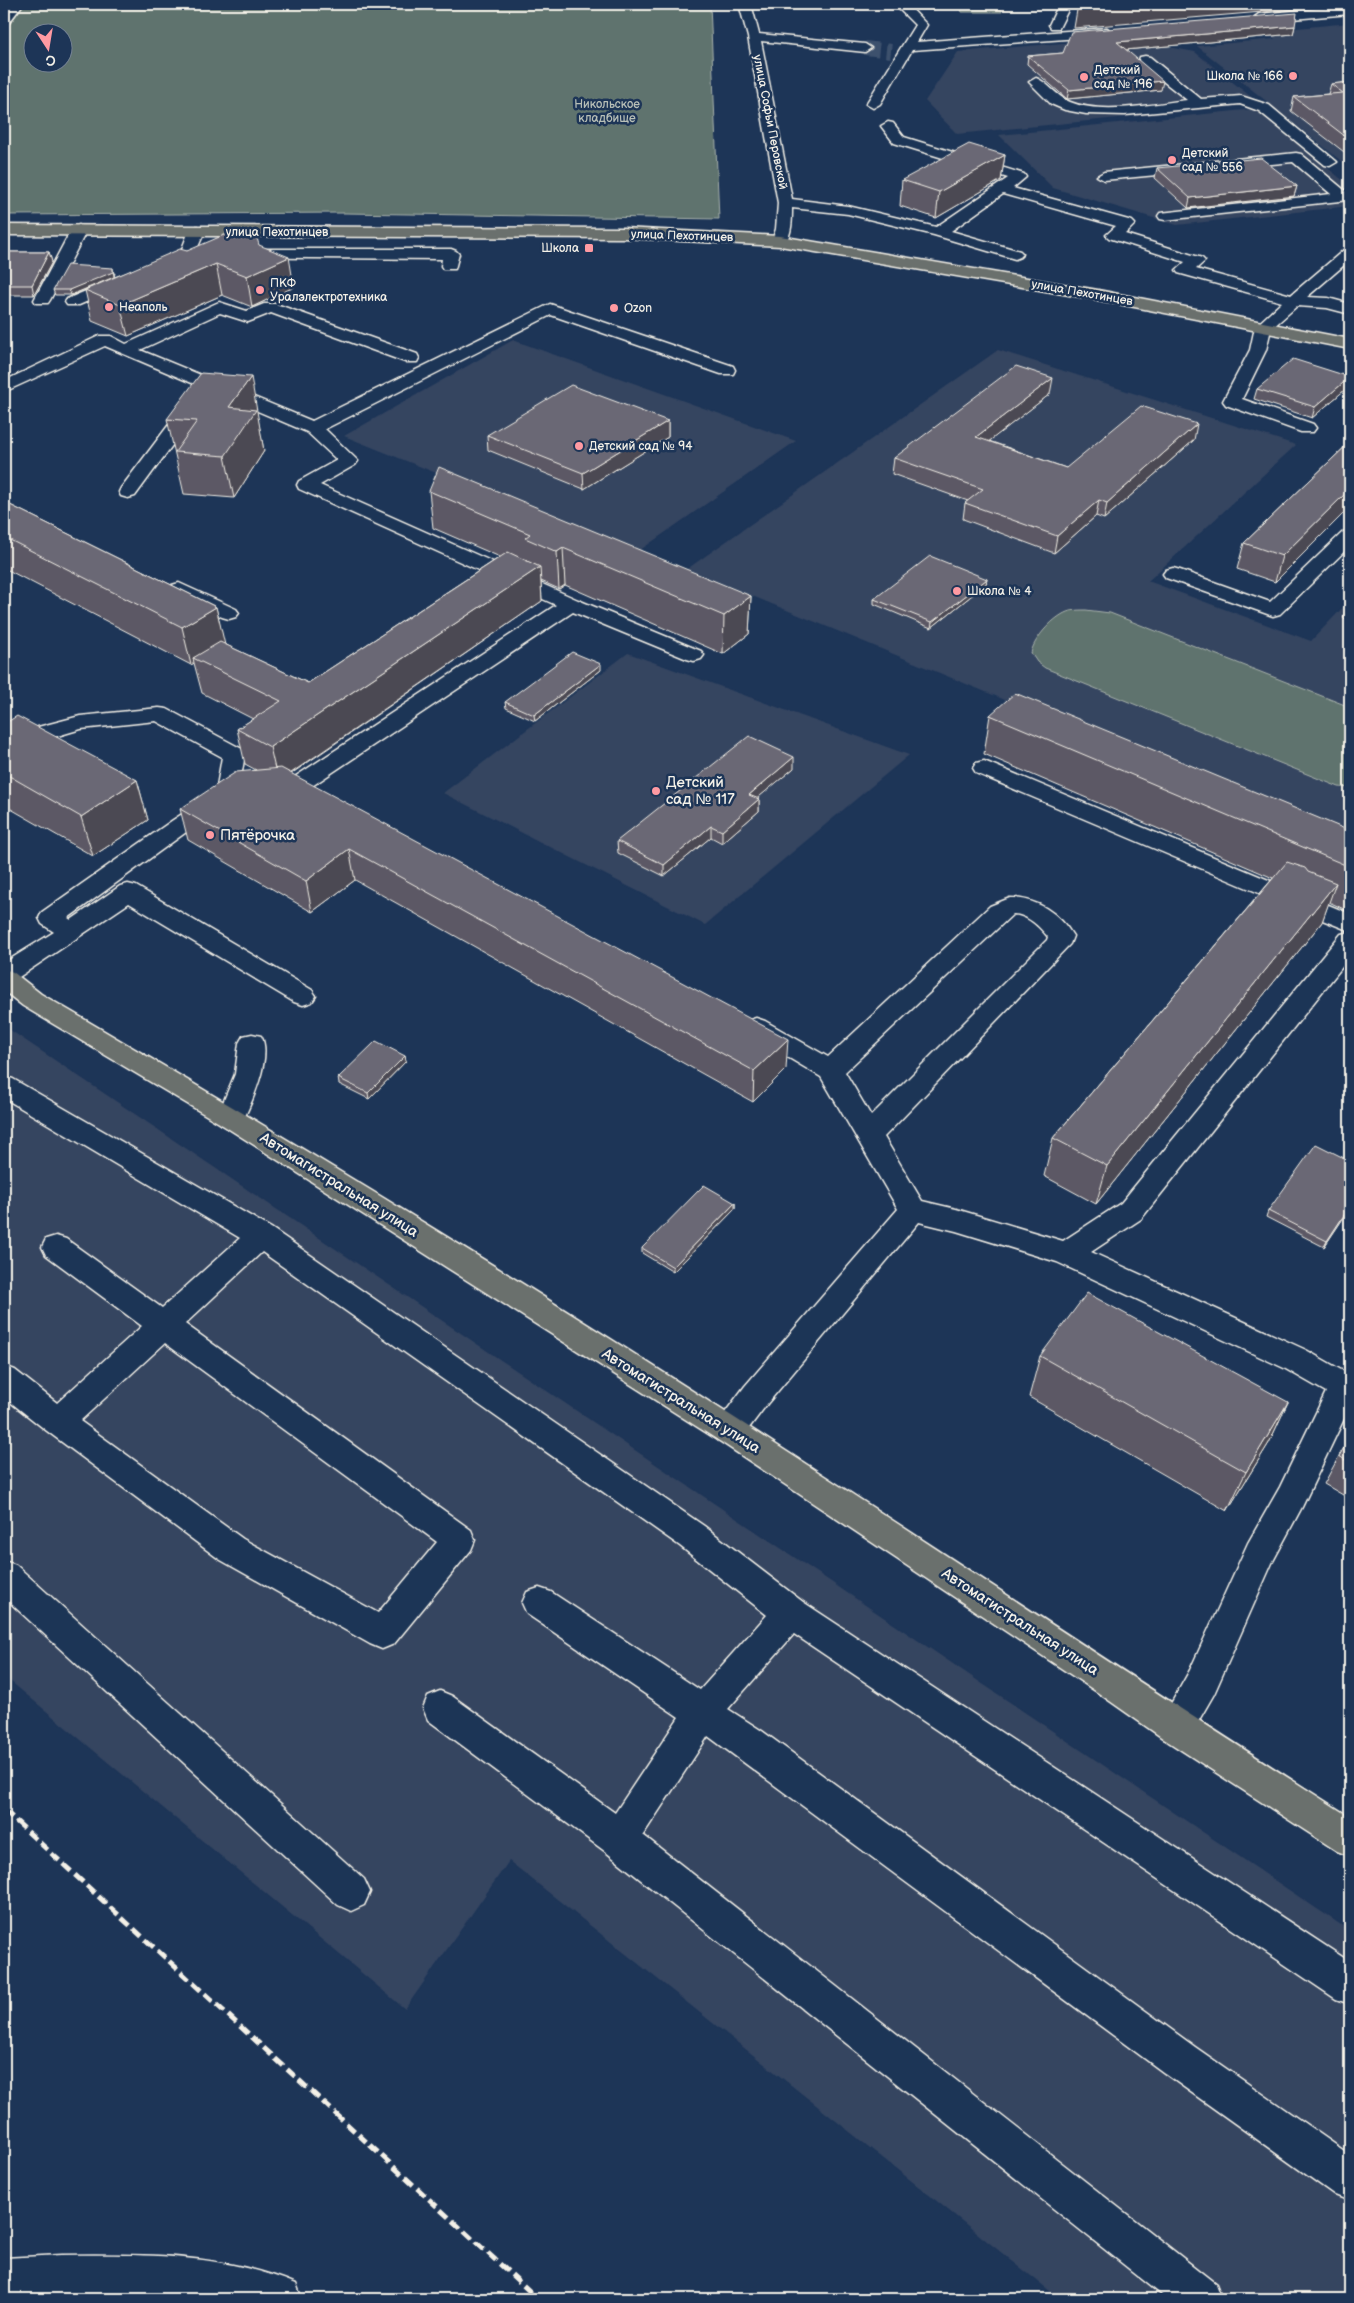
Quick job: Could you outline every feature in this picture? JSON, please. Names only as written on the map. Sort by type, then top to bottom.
[{"type":"main road","name":"улица Пехотинцев","points":[[4,230],[623,233],[780,241],[931,265],[1350,344]]},
{"type":"main road","name":"Автомагистральная улица","points":[[4,977],[32,1000],[232,1117],[729,1431],[1101,1675],[1176,1727],[1350,1838]]},
{"type":"street","points":[[4,21],[17,4]]},
{"type":"street","name":"улица Софьи Перовской","points":[[745,4],[754,37],[785,203],[784,229],[780,241]]},
{"type":"street","points":[[873,104],[921,25],[900,4]]},
{"type":"street","points":[[1055,26],[1065,4]]},
{"type":"street","points":[[1251,19],[1350,10]]},
{"type":"street","points":[[891,51],[1122,30]]},
{"type":"street","points":[[754,37],[866,48]]},
{"type":"street","points":[[1145,60],[1198,103]]},
{"type":"street","points":[[1036,82],[1054,100],[1064,105],[1105,112],[1241,100],[1264,108],[1343,173]]},
{"type":"street","points":[[1264,108],[1281,106]]},
{"type":"street","points":[[888,126],[900,140],[1019,177],[939,232]]},
{"type":"street","points":[[1104,176],[1296,157],[1347,199]]},
{"type":"street","points":[[1000,189],[1127,224],[1114,235],[1198,261],[1184,270],[1295,301],[1328,303],[1350,309]]},
{"type":"street","points":[[1165,216],[1347,199]]},
{"type":"street","points":[[785,203],[848,210],[939,232],[1015,254]]},
{"type":"street","points":[[42,300],[79,230]]},
{"type":"street","points":[[188,254],[197,231]]},
{"type":"street","points":[[1307,428],[1232,401],[1258,350],[1263,327],[1350,252]]},
{"type":"street","points":[[170,261],[188,254],[451,254],[449,266]]},
{"type":"street","points":[[73,302],[135,276]]},
{"type":"street","points":[[126,350],[219,307],[248,317],[270,307],[411,358]]},
{"type":"street","points":[[313,428],[520,326],[550,308],[727,370]]},
{"type":"street","points":[[4,387],[105,340],[313,428],[349,461],[306,486],[571,604],[694,655]]},
{"type":"street","points":[[128,492],[208,384]]},
{"type":"street","points":[[1173,574],[1274,610],[1350,536]]},
{"type":"street","points":[[166,583],[229,613]]},
{"type":"street","points":[[71,932],[51,918],[181,825],[242,794],[289,791],[571,604]]},
{"type":"street","points":[[4,760],[46,732],[80,722],[159,714],[234,754],[242,794]]},
{"type":"street","points":[[984,768],[1350,923]]},
{"type":"street","points":[[4,977],[128,892],[303,996]]},
{"type":"street","points":[[830,1070],[1004,909],[1009,906],[1028,909],[1053,924],[1060,936],[1058,944],[868,1134]]},
{"type":"street","points":[[1066,1253],[1132,1211],[1350,940]]},
{"type":"street","points":[[738,1017],[830,1070],[913,1210],[956,1220],[1066,1253],[1295,1359],[1347,1380],[1291,1498],[1260,1554],[1202,1682],[1176,1727]]},
{"type":"street","points":[[232,1117],[248,1074],[252,1043]]},
{"type":"street","points":[[4,1086],[261,1236],[692,1536],[791,1613],[1350,1985]]},
{"type":"street","points":[[729,1431],[756,1395],[913,1210]]},
{"type":"street","points":[[58,1422],[261,1236]]},
{"type":"street","points":[[9,1394],[58,1422],[231,1548],[382,1633],[459,1540],[56,1247]]},
{"type":"street","points":[[4,1576],[351,1892]]},
{"type":"street","points":[[539,1602],[749,1743],[1181,2061],[1350,2180]]},
{"type":"street","points":[[619,1839],[702,1712],[791,1613]]},
{"type":"street","points":[[440,1708],[619,1839],[1202,2299]]},
{"type":"street","points":[[4,2280],[62,2276],[158,2278],[238,2286],[282,2299]]},
{"type":"shaded area","name":"Школа № 166","points":[[1350,23],[1350,168],[1197,46],[1275,39],[1265,31]]},
{"type":"shaded area","name":"Детский сад № 196","points":[[1122,38],[1195,52],[1260,104],[957,134],[925,101],[958,52]]},
{"type":"shaded area","name":"Детский сад № 556","points":[[1254,109],[1350,186],[1350,206],[1177,225],[1053,188],[999,135]]},
{"type":"shaded area","name":"Детский сад № 94","points":[[513,340],[796,441],[636,553],[344,436]]},
{"type":"shaded area","name":"Школа № 4","points":[[998,350],[1296,445],[1148,581],[1311,641],[1350,600],[1350,842],[687,569]]},
{"type":"shaded area","name":"Детский сад № 117","points":[[628,653],[909,755],[705,925],[443,793]]},
{"type":"shaded area","points":[[4,1026],[1350,1931],[1350,2299],[1060,2299],[509,1861],[405,2009],[4,1676]]},
{"type":"green space","name":"Никольское кладбище","points":[[24,4],[710,4],[719,219],[345,213],[4,215],[4,32]]},
{"type":"green space","points":[[959,4],[999,4],[1002,12],[962,12]]},
{"type":"green space","points":[[1086,610],[1110,613],[1350,707],[1350,788],[1339,787],[1045,668],[1037,662],[1031,653],[1036,641],[1046,628],[1064,613]]},
{"type":"building","points":[[1297,13],[1295,26],[1117,42],[1163,81],[1069,90],[1028,56],[1063,53],[1071,32]]},
{"type":"building","points":[[1350,82],[1350,140],[1294,97],[1343,93],[1331,84]]},
{"type":"building","points":[[969,144],[1005,155],[939,192],[902,180]]},
{"type":"building","points":[[1261,158],[1297,186],[1190,198],[1157,168]]},
{"type":"building","points":[[246,234],[257,238],[259,245],[289,257],[247,276],[216,264],[120,305],[85,290],[180,249],[187,251],[224,235]]},
{"type":"building","points":[[4,252],[49,252],[32,285],[4,285]]},
{"type":"building","points":[[67,265],[113,268],[113,272],[69,290],[53,290]]},
{"type":"building","points":[[1293,359],[1350,377],[1315,407],[1257,389]]},
{"type":"building","points":[[1016,366],[1053,378],[976,437],[1066,468],[1141,406],[1197,424],[1107,503],[1099,500],[1057,536],[965,503],[983,489],[894,458]]},
{"type":"building","points":[[201,373],[251,377],[229,407],[256,410],[225,456],[175,452],[197,421],[167,419]]},
{"type":"building","points":[[571,385],[668,421],[583,473],[487,435]]},
{"type":"building","points":[[1350,442],[1350,489],[1282,556],[1244,543]]},
{"type":"building","points":[[439,467],[751,596],[724,616],[563,548],[557,552],[525,538],[530,534],[429,491]]},
{"type":"building","points":[[4,502],[216,607],[182,627],[4,537]]},
{"type":"building","points":[[508,552],[540,567],[270,747],[237,729],[281,701],[193,658],[220,642],[308,683]]},
{"type":"building","points":[[930,556],[987,579],[932,622],[874,599]]},
{"type":"building","points":[[1350,606],[1350,614],[1345,612]]},
{"type":"building","points":[[572,652],[601,664],[534,715],[505,702]]},
{"type":"building","points":[[1015,693],[1350,831],[1350,867],[990,715]]},
{"type":"building","points":[[17,716],[137,780],[81,817],[4,773],[4,724]]},
{"type":"building","points":[[749,736],[794,757],[749,795],[759,799],[722,831],[711,826],[664,865],[617,841]]},
{"type":"building","points":[[281,768],[788,1039],[754,1071],[349,849],[306,881],[180,809],[236,772]]},
{"type":"building","points":[[1287,862],[1305,868],[1308,872],[1336,883],[1107,1166],[1053,1138]]},
{"type":"building","points":[[376,1041],[405,1056],[368,1093],[338,1078]]},
{"type":"building","points":[[1316,1144],[1350,1161],[1350,1206],[1327,1241],[1268,1211]]},
{"type":"building","points":[[704,1185],[735,1203],[673,1267],[642,1248]]},
{"type":"building","points":[[1087,1293],[1288,1402],[1246,1472],[1040,1356]]},
{"type":"building","points":[[1350,1438],[1350,1463],[1339,1456]]},
{"type":"tunnel","points":[[865,48],[891,51]]},
{"type":"railway","points":[[4,1810],[538,2299]]},
{"type":"place","name":"Школа № 166","points":[[1293,76]]},
{"type":"place","name":"Детский сад № 196","points":[[1084,77]]},
{"type":"place","name":"Детский сад № 556","points":[[1172,160]]},
{"type":"place","name":"Школа","points":[[589,248]]},
{"type":"place","name":"ПКФ Уралэлектротехника","points":[[260,290]]},
{"type":"place","name":"Неаполь","points":[[109,307]]},
{"type":"place","name":"Ozon","points":[[614,308]]},
{"type":"place","name":"Детский сад № 94","points":[[579,446]]},
{"type":"place","name":"Школа № 4","points":[[957,591]]},
{"type":"place","name":"Детский сад № 117","points":[[656,791]]},
{"type":"place","name":"Пятёрочка","points":[[210,835]]}]
